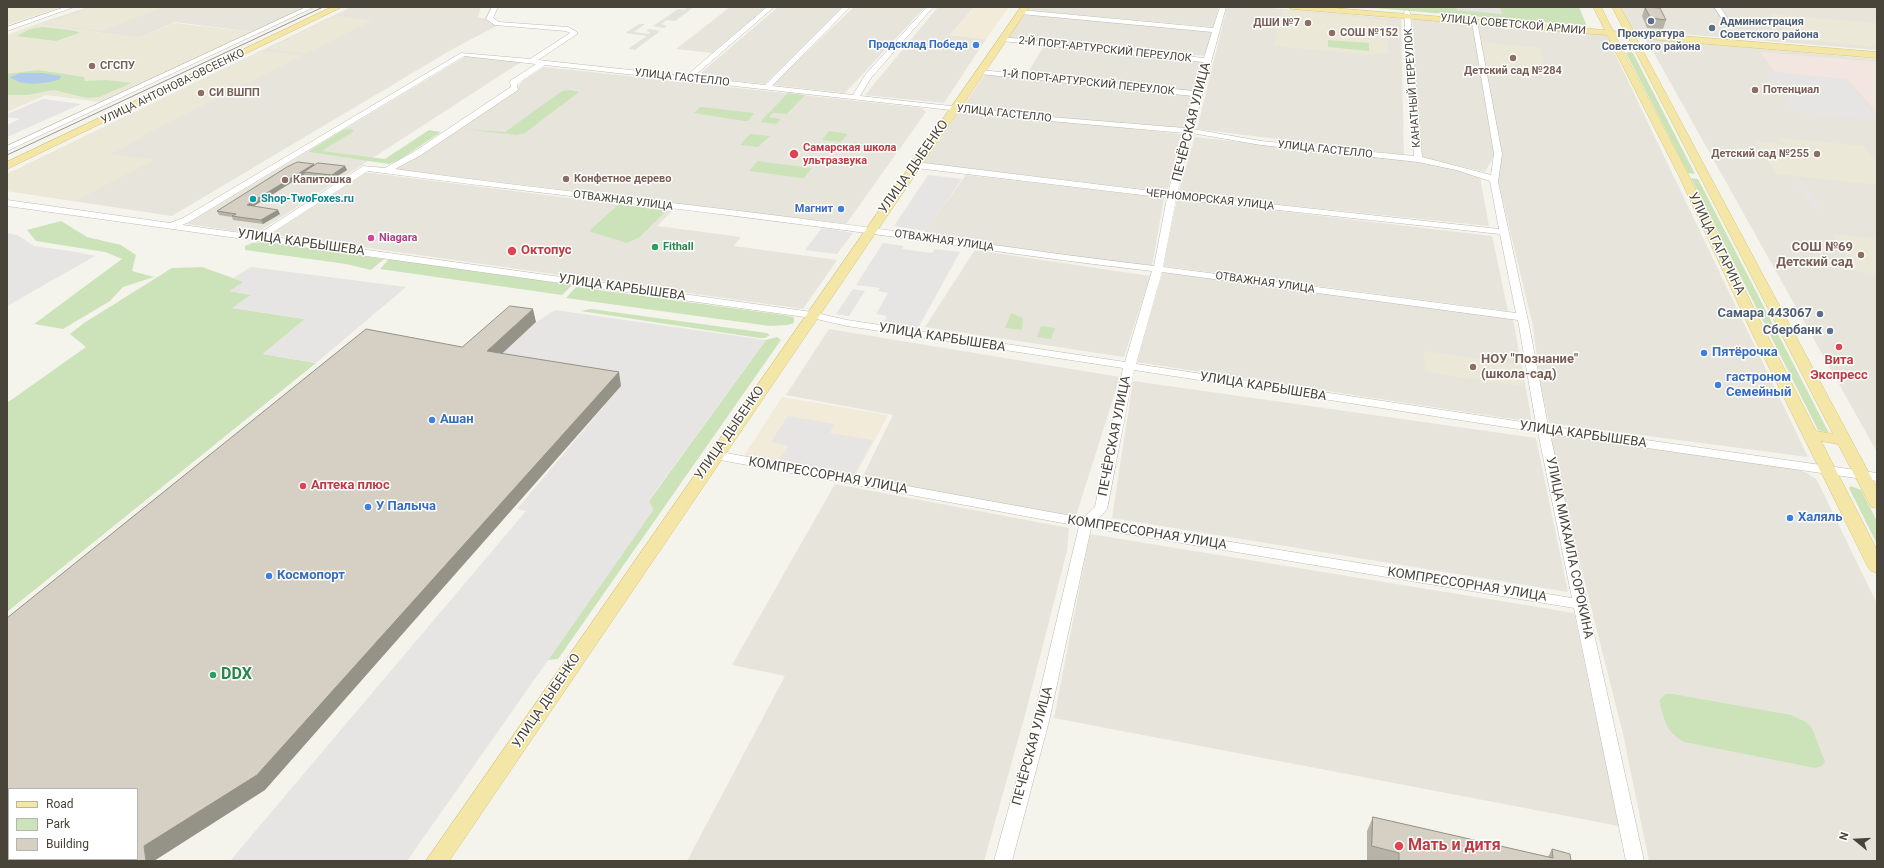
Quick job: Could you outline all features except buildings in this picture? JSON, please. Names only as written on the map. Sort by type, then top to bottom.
[{"type":"main road","name":"УЛИЦА АНТОНОВА-ОВСЕЕНКО","points":[[7,166],[338,7]]},
{"type":"main road","name":"УЛИЦА СОВЕТСКОЙ АРМИИ","points":[[1292,7],[1407,14],[1873,53]]},
{"type":"main road","name":"УЛИЦА СОВЕТСКОЙ АРМИИ","points":[[1344,7],[1475,22],[1609,31]]},
{"type":"main road","name":"УЛИЦА ГАГАРИНА","points":[[1597,7],[1684,176],[1758,331],[1877,567]]},
{"type":"main road","name":"УЛИЦА ГАГАРИНА","points":[[1616,7],[1877,504]]},
{"type":"main road","name":"УЛИЦА ДЫБЕНКО","points":[[437,861],[1023,10]]},
{"type":"main road","points":[[1618,50],[1638,51]]},
{"type":"main road","points":[[1811,435],[1843,440]]},
{"type":"street","points":[[7,29],[71,7]]},
{"type":"street","points":[[7,149],[311,7]]},
{"type":"street","points":[[495,7],[489,19],[497,24],[568,29],[575,33],[530,62]]},
{"type":"street","points":[[687,79],[771,7]]},
{"type":"street","points":[[766,88],[847,7]]},
{"type":"street","points":[[855,98],[868,78],[930,7]]},
{"type":"street","name":"ПЕЧЁРСКАЯ УЛИЦА","points":[[1003,861],[1041,721],[1086,523],[1101,509],[1128,372],[1158,269],[1172,196],[1197,94],[1223,7]]},
{"type":"street","points":[[1717,7],[1727,22]]},
{"type":"street","points":[[1023,10],[1216,30]]},
{"type":"street","name":"КАНАТНЫЙ ПЕРЕУЛОК","points":[[1407,14],[1413,110],[1418,159]]},
{"type":"street","name":"УЛИЦА МИХАИЛА СОРОКИНА","points":[[1475,22],[1498,154],[1494,179],[1543,429],[1635,861]]},
{"type":"street","name":"2-Й ПОРТ-АРТУРСКИЙ ПЕРЕУЛОК","points":[[1002,39],[1207,60]]},
{"type":"street","name":"УЛИЦА ГАСТЕЛЛО","points":[[172,225],[186,220],[463,54],[1061,120],[1189,131],[1261,143],[1418,159],[1458,168],[1494,179]]},
{"type":"street","points":[[386,171],[418,153],[515,88],[513,83],[543,63]]},
{"type":"street","name":"1-Й ПОРТ-АРТУРСКИЙ ПЕРЕУЛОК","points":[[980,72],[1197,94]]},
{"type":"street","name":"ЧЕРНОМОРСКАЯ УЛИЦА","points":[[916,165],[1172,196],[1505,232]]},
{"type":"street","name":"ОТВАЖНАЯ УЛИЦА","points":[[260,236],[366,168],[505,187],[704,209],[1051,257],[1158,269],[1522,317]]},
{"type":"street","name":"УЛИЦА КАРБЫШЕВА","points":[[7,203],[260,236],[812,315],[847,323],[1543,429],[1877,478]]},
{"type":"street","name":"КОМПРЕССОРНАЯ УЛИЦА","points":[[715,456],[1086,523],[1580,604]]},
{"type":"shaded area","points":[[7,7],[61,7],[10,24],[7,23]]},
{"type":"shaded area","points":[[88,7],[316,7],[260,33],[175,22],[139,38],[37,24]]},
{"type":"shaded area","points":[[92,7],[163,7],[101,31],[46,24]]},
{"type":"shaded area","points":[[351,7],[481,7],[478,17],[502,23],[451,50],[172,216],[7,191],[7,174]]},
{"type":"shaded area","points":[[688,7],[694,7],[675,21],[667,20],[661,24],[667,26],[664,28],[653,26],[678,9],[684,10]]},
{"type":"shaded area","points":[[730,7],[767,7],[712,53],[676,49]]},
{"type":"shaded area","points":[[778,7],[844,7],[765,84],[696,77]]},
{"type":"shaded area","points":[[854,7],[925,7],[845,93],[772,85]]},
{"type":"shaded area","points":[[938,7],[974,7],[950,35],[986,39],[944,103],[865,95]]},
{"type":"shaded area","points":[[974,7],[1009,7],[986,39],[950,35]]},
{"type":"shaded area","points":[[1025,7],[1219,7],[1213,27],[1023,10]]},
{"type":"shaded area","points":[[1227,7],[1259,7],[1401,19],[1404,155],[1197,129]]},
{"type":"shaded area","points":[[1456,7],[1500,7],[1502,14],[1457,10]]},
{"type":"shaded area","points":[[1621,7],[1877,7],[1877,50],[1633,30]]},
{"type":"shaded area","name":"СОШ №152","points":[[1282,10],[1387,20],[1388,54],[1373,53],[1373,55],[1274,46]]},
{"type":"shaded area","points":[[1022,14],[1214,31],[1206,56],[1005,38]]},
{"type":"shaded area","points":[[1770,14],[1877,23],[1877,47],[1790,39],[1779,26],[1749,24],[1744,18],[1774,20]]},
{"type":"shaded area","points":[[335,16],[372,20],[307,53],[268,49]]},
{"type":"shaded area","points":[[1412,19],[1474,24],[1495,154],[1485,172],[1421,157]]},
{"type":"shaded area","name":"СГСПУ","points":[[174,23],[252,32],[100,102],[46,95],[7,112],[7,35],[37,24],[139,38]]},
{"type":"shaded area","points":[[639,24],[645,24],[634,32],[649,34],[650,32],[646,31],[649,29],[660,31],[635,50],[628,49],[647,36],[625,33]]},
{"type":"shaded area","points":[[1478,25],[1606,35],[1808,457],[1549,423],[1540,381],[1533,326],[1497,176],[1486,71]]},
{"type":"shaded area","points":[[1646,39],[1877,59],[1877,452]]},
{"type":"shaded area","name":"Детский сад №284","points":[[1481,42],[1540,48],[1546,70],[1528,68],[1530,76],[1486,71]]},
{"type":"shaded area","points":[[1044,46],[1203,61],[1193,92],[1027,74]]},
{"type":"shaded area","points":[[263,51],[303,55],[141,136],[144,137],[111,154],[154,160],[75,201],[7,191],[7,174]]},
{"type":"shaded area","points":[[1760,52],[1877,62],[1877,113],[1847,79],[1775,72]]},
{"type":"shaded area","points":[[466,56],[521,62],[255,234],[187,224]]},
{"type":"shaded area","points":[[544,67],[922,108],[926,112],[846,224],[391,169],[515,92],[523,80]]},
{"type":"shaded area","points":[[1766,72],[1845,79],[1877,116],[1877,120],[1795,112]]},
{"type":"shaded area","points":[[985,74],[1193,95],[1183,130],[962,108]]},
{"type":"shaded area","points":[[43,99],[81,104],[7,137],[7,125],[20,119],[7,117],[7,114]]},
{"type":"shaded area","points":[[960,110],[1181,134],[1167,192],[924,163]]},
{"type":"shaded area","points":[[1195,137],[1435,163],[1480,177],[1489,226],[1178,194]]},
{"type":"shaded area","name":"Детский сад №255","points":[[1779,138],[1864,146],[1877,163],[1877,185],[1777,174],[1756,142],[1783,144]]},
{"type":"shaded area","points":[[363,172],[672,211],[657,226],[741,237],[734,246],[837,260],[803,309],[269,234]]},
{"type":"shaded area","points":[[928,175],[962,179],[926,231],[894,226]]},
{"type":"shaded area","points":[[966,175],[1164,198],[1152,266],[921,237]]},
{"type":"shaded area","points":[[1795,181],[1803,182],[1821,209],[1813,208]]},
{"type":"shaded area","points":[[1177,199],[1492,236],[1508,311],[1163,266]]},
{"type":"shaded area","points":[[822,228],[853,233],[837,254],[805,250]]},
{"type":"shaded area","points":[[7,233],[17,235],[34,246],[95,256],[7,306]]},
{"type":"shaded area","name":"СОШ №69 Детский сад","points":[[1832,234],[1877,239],[1877,274],[1856,271]]},
{"type":"shaded area","points":[[883,243],[904,246],[902,249],[932,253],[935,249],[960,252],[917,330],[883,324],[887,316],[876,314],[888,293],[878,291],[880,288],[856,285]]},
{"type":"shaded area","points":[[975,250],[1150,276],[1124,357],[925,327]]},
{"type":"shaded area","points":[[251,267],[406,287],[316,363],[263,354],[305,319],[232,308],[251,295],[230,291],[244,282],[233,278]]},
{"type":"shaded area","points":[[1163,271],[1513,319],[1532,422],[1136,362]]},
{"type":"shaded area","points":[[853,289],[865,291],[849,316],[836,314]]},
{"type":"shaded area","points":[[555,310],[766,340],[649,500],[653,510],[407,861],[230,861],[526,511],[517,509],[621,386],[491,364],[536,322]]},
{"type":"shaded area","points":[[829,329],[1120,377],[1074,522],[862,478],[893,415],[786,395]]},
{"type":"shaded area","name":"НОУ \"Познание\" (школа-сад)","points":[[1424,351],[1520,365],[1524,386],[1425,372]]},
{"type":"shaded area","points":[[1133,381],[1536,438],[1568,592],[1112,518]]},
{"type":"shaded area","points":[[782,397],[888,415],[855,477],[743,457]]},
{"type":"shaded area","points":[[788,416],[834,424],[830,433],[873,440],[854,475],[779,461],[788,446],[771,442]]},
{"type":"shaded area","points":[[1559,435],[1797,469],[1807,473],[1817,480],[1877,604],[1877,861],[1649,861],[1623,734],[1550,444],[1552,439]]},
{"type":"shaded area","points":[[835,484],[1069,528],[1067,551],[1025,715],[984,861],[687,861],[785,676],[732,665]]},
{"type":"shaded area","points":[[1090,534],[1574,613],[1619,826],[1054,718]]},
{"type":"green space","points":[[1363,7],[1579,7],[1587,26]]},
{"type":"green space","points":[[43,27],[76,31],[79,33],[56,41],[17,36],[30,29]]},
{"type":"green space","points":[[1328,40],[1369,43],[1369,51],[1328,47]]},
{"type":"green space","points":[[1626,53],[1633,53],[1695,174],[1688,173]]},
{"type":"green space","points":[[38,70],[84,77],[85,81],[106,80],[132,83],[99,97],[87,98],[54,90],[27,95],[7,95],[7,74]]},
{"type":"green space","points":[[570,90],[579,92],[525,133],[517,135],[463,129],[505,132],[562,91]]},
{"type":"green space","points":[[788,93],[805,95],[787,114],[773,113],[769,117],[781,119],[776,124],[760,122]]},
{"type":"green space","points":[[700,107],[754,113],[748,121],[744,121],[694,113]]},
{"type":"green space","points":[[351,129],[354,131],[322,151],[385,159],[429,130],[441,132],[399,160],[389,164],[309,152],[343,130]]},
{"type":"green space","points":[[829,131],[848,134],[841,142],[822,140]]},
{"type":"green space","points":[[750,134],[770,136],[758,147],[740,145]]},
{"type":"green space","points":[[758,161],[812,168],[804,178],[749,171]]},
{"type":"green space","points":[[1691,178],[1698,179],[1829,433],[1818,430]]},
{"type":"green space","points":[[619,204],[662,210],[664,213],[640,237],[627,243],[591,232],[590,230]]},
{"type":"green space","points":[[61,221],[87,237],[121,245],[136,255],[132,271],[154,277],[123,287],[110,301],[63,329],[34,324],[122,259],[105,252],[36,241],[27,230]]},
{"type":"green space","points":[[265,242],[384,259],[371,270],[346,264],[245,250],[245,246],[252,243]]},
{"type":"green space","points":[[390,258],[572,285],[562,295],[380,269]]},
{"type":"green space","points":[[202,267],[244,282],[230,291],[251,295],[233,308],[305,319],[263,354],[316,363],[7,612],[7,403],[86,347],[70,334],[84,323],[172,268]]},
{"type":"green space","points":[[576,287],[776,314],[794,317],[794,323],[770,326],[566,298]]},
{"type":"green space","points":[[591,309],[767,333],[770,335],[765,338],[759,338],[581,311]]},
{"type":"green space","points":[[1011,313],[1023,318],[1022,330],[1005,328]]},
{"type":"green space","points":[[1041,326],[1055,328],[1051,339],[1037,337]]},
{"type":"green space","points":[[777,337],[781,340],[558,659],[548,660],[653,510],[649,501],[766,340]]},
{"type":"green space","points":[[1851,486],[1861,490],[1877,521],[1877,544],[1849,488]]},
{"type":"green space","points":[[1666,694],[1791,715],[1806,722],[1812,728],[1825,762],[1822,766],[1815,768],[1684,742],[1673,734],[1665,720],[1659,701]]},
{"type":"water","points":[[21,73],[42,73],[61,76],[60,79],[55,81],[34,84],[21,82],[10,77]]},
{"type":"tram line","points":[[7,155],[323,7]]},
{"type":"place","name":"Прокуратура Советского района","points":[[1651,21]]},
{"type":"place","name":"ДШИ №7","points":[[1308,23]]},
{"type":"place","name":"Администрация Советского района","points":[[1712,28]]},
{"type":"place","name":"СОШ №152","points":[[1332,33]]},
{"type":"place","name":"Продсклад Победа","points":[[976,45]]},
{"type":"place","name":"Детский сад №284","points":[[1513,58]]},
{"type":"place","name":"СГСПУ","points":[[92,66]]},
{"type":"place","name":"Потенциал","points":[[1755,90]]},
{"type":"place","name":"СИ ВШПП","points":[[201,93]]},
{"type":"place","name":"Самарская школа ультразвука","points":[[794,154]]},
{"type":"place","name":"Детский сад №255","points":[[1817,154]]},
{"type":"place","name":"Конфетное дерево","points":[[566,179]]},
{"type":"place","name":"Капитошка","points":[[285,180]]},
{"type":"place","name":"Shop-TwoFoxes.ru","points":[[253,199]]},
{"type":"place","name":"Магнит","points":[[841,209]]},
{"type":"place","name":"Niagara","points":[[371,238]]},
{"type":"place","name":"Fithall","points":[[655,247]]},
{"type":"place","name":"Октопус","points":[[512,251]]},
{"type":"place","name":"СОШ №69 Детский сад","points":[[1861,255]]},
{"type":"place","name":"Самара 443067","points":[[1820,314]]},
{"type":"place","name":"Сбербанк","points":[[1830,331]]},
{"type":"place","name":"Вита Экспресс","points":[[1839,347]]},
{"type":"place","name":"Пятёрочка","points":[[1704,353]]},
{"type":"place","name":"НОУ \"Познание\" (школа-сад)","points":[[1473,367]]},
{"type":"place","name":"гастроном Семейный","points":[[1718,385]]},
{"type":"place","name":"Ашан","points":[[432,420]]},
{"type":"place","name":"Аптека плюс","points":[[303,486]]},
{"type":"place","name":"У Палыча","points":[[368,507]]},
{"type":"place","name":"Халяль","points":[[1790,518]]},
{"type":"place","name":"Космопорт","points":[[269,576]]},
{"type":"place","name":"DDX","points":[[213,675]]},
{"type":"place","name":"Мать и дитя","points":[[1399,846]]}]
